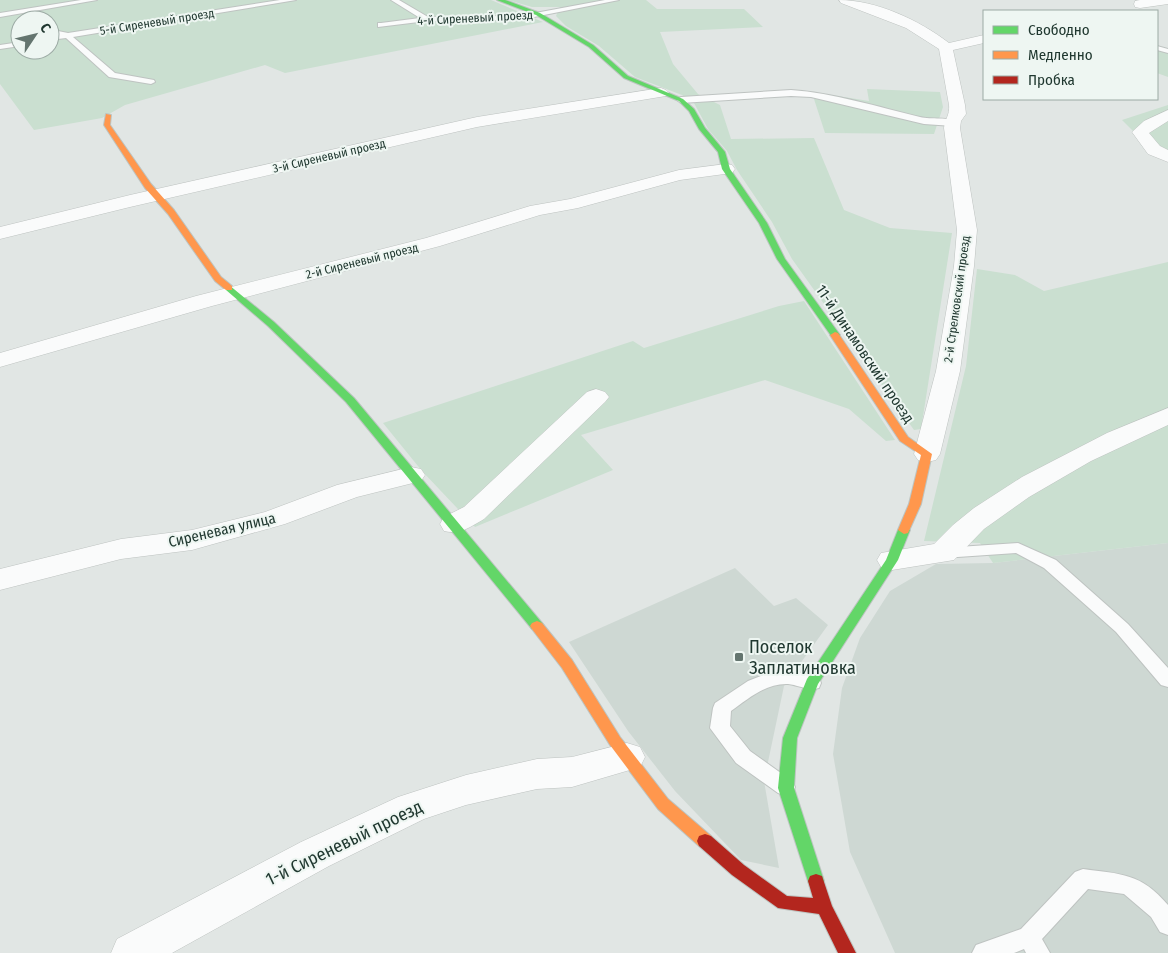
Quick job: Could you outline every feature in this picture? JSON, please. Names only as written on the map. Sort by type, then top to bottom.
[{"type":"street","points":[[500,0],[538,14],[591,46],[626,77],[681,100]]},
{"type":"street","points":[[845,0],[903,21],[926,32],[946,48],[983,39]]},
{"type":"street","points":[[1135,3],[1167,0]]},
{"type":"street","name":"2-й Стрелковский проезд","points":[[928,454],[948,371],[964,266],[966,239],[966,220],[953,123],[958,114],[958,102],[946,62],[946,48]]},
{"type":"street","name":"3-й Сиреневый проезд","points":[[0,233],[156,195],[477,122],[661,93]]},
{"type":"street","name":"11-й Динамовский проезд","points":[[681,100],[692,110],[702,129],[721,152],[726,169],[763,223],[781,259],[829,325],[904,439],[928,454]]},
{"type":"street","points":[[108,115],[107,125],[156,195],[172,212],[218,279],[272,324],[350,400],[454,524],[567,664],[626,757],[663,804],[738,870],[784,903],[824,907]]},
{"type":"street","points":[[1168,115],[1150,124],[1140,132],[1154,150],[1168,157]]},
{"type":"street","name":"2-й Сиреневый проезд","points":[[0,360],[234,294],[433,242],[537,210],[571,204],[679,175],[726,169]]},
{"type":"street","points":[[454,524],[474,513],[596,397]]},
{"type":"street","points":[[892,560],[943,553],[953,541],[985,512],[1076,457],[1168,416]]},
{"type":"street","points":[[847,953],[824,907],[786,788],[790,738],[812,683],[892,560],[915,504],[928,454]]},
{"type":"street","name":"Сиреневая улица","points":[[0,580],[121,549],[192,540],[275,518],[348,492],[412,475]]},
{"type":"street","name":"1-й Сиреневый проезд","points":[[132,953],[315,854],[411,808],[466,790],[537,774],[572,772],[626,757]]},
{"type":"lane","points":[[0,14],[94,0]]},
{"type":"lane","name":"5-й Сиреневый проезд","points":[[60,37],[293,0]]},
{"type":"lane","points":[[394,0],[427,19]]},
{"type":"lane","name":"4-й Сиреневый проезд","points":[[381,25],[427,19],[476,20],[519,18],[616,0]]},
{"type":"lane","points":[[60,33],[67,36],[112,76],[151,82]]},
{"type":"lane","points":[[681,100],[801,93],[900,116],[953,123]]},
{"type":"lane","points":[[943,553],[1018,548],[1050,564],[1122,628],[1168,680]]},
{"type":"lane","points":[[786,788],[744,757],[720,728],[722,708],[758,683],[781,676],[798,678],[812,683]]},
{"type":"lane","points":[[984,953],[1033,945],[1083,879],[1128,885],[1159,910],[1168,925]]},
{"type":"shaded area","points":[[1168,543],[1168,953],[895,953],[850,852],[833,754],[842,688],[860,638],[890,591],[936,564],[993,563]]},
{"type":"shaded area","points":[[735,568],[774,606],[796,598],[828,625],[784,686],[764,781],[779,868],[741,860],[675,791],[628,731],[569,642]]},
{"type":"green space","points":[[0,0],[491,0],[543,22],[285,73],[265,65],[125,105],[102,118],[34,130],[0,84]]},
{"type":"green space","points":[[508,0],[646,0],[657,9],[744,9],[763,27],[660,32],[673,64],[698,94],[720,105],[731,139],[814,138],[844,210],[890,228],[952,233],[921,429],[914,430],[792,259],[772,222],[737,170],[727,151],[708,129],[694,103],[682,95],[635,77],[599,46],[566,26],[556,16],[560,7],[532,7]]},
{"type":"green space","points":[[1158,46],[1168,49],[1168,77],[1158,73]]},
{"type":"green space","points":[[867,89],[940,92],[943,107],[934,134],[825,133],[814,99],[825,94],[869,101]]},
{"type":"green space","points":[[1168,105],[1168,151],[1136,134],[1122,120]]},
{"type":"green space","points":[[1168,262],[1168,543],[993,563],[980,543],[924,541],[966,366],[977,269],[1015,275],[1044,291]]},
{"type":"green space","points":[[804,301],[895,440],[886,441],[849,409],[765,380],[581,435],[613,470],[475,527],[422,471],[383,423],[633,341],[644,348],[779,306]]},
{"type":"traffic: fast","points":[[500,0],[538,14],[591,46],[626,77],[681,100],[692,110],[702,129],[721,152],[726,169],[763,223],[781,259],[835,335]]},
{"type":"traffic: fast","points":[[229,288],[271,324],[350,400],[537,626]]},
{"type":"traffic: fast","points":[[816,881],[786,788],[790,738],[812,683],[892,560],[904,530]]},
{"type":"traffic: slow","points":[[108,115],[107,125],[148,186],[171,212],[218,279],[229,288]]},
{"type":"traffic: slow","points":[[835,335],[904,439],[927,454],[915,504],[904,530]]},
{"type":"traffic: slow","points":[[537,626],[567,664],[615,741],[663,804],[705,841]]},
{"type":"traffic: jam","points":[[705,841],[738,870],[784,903],[824,907]]},
{"type":"traffic: jam","points":[[816,881],[824,907],[847,953]]},
{"type":"place","name":"Поселок Заплатиновка","points":[[739,657]]}]
